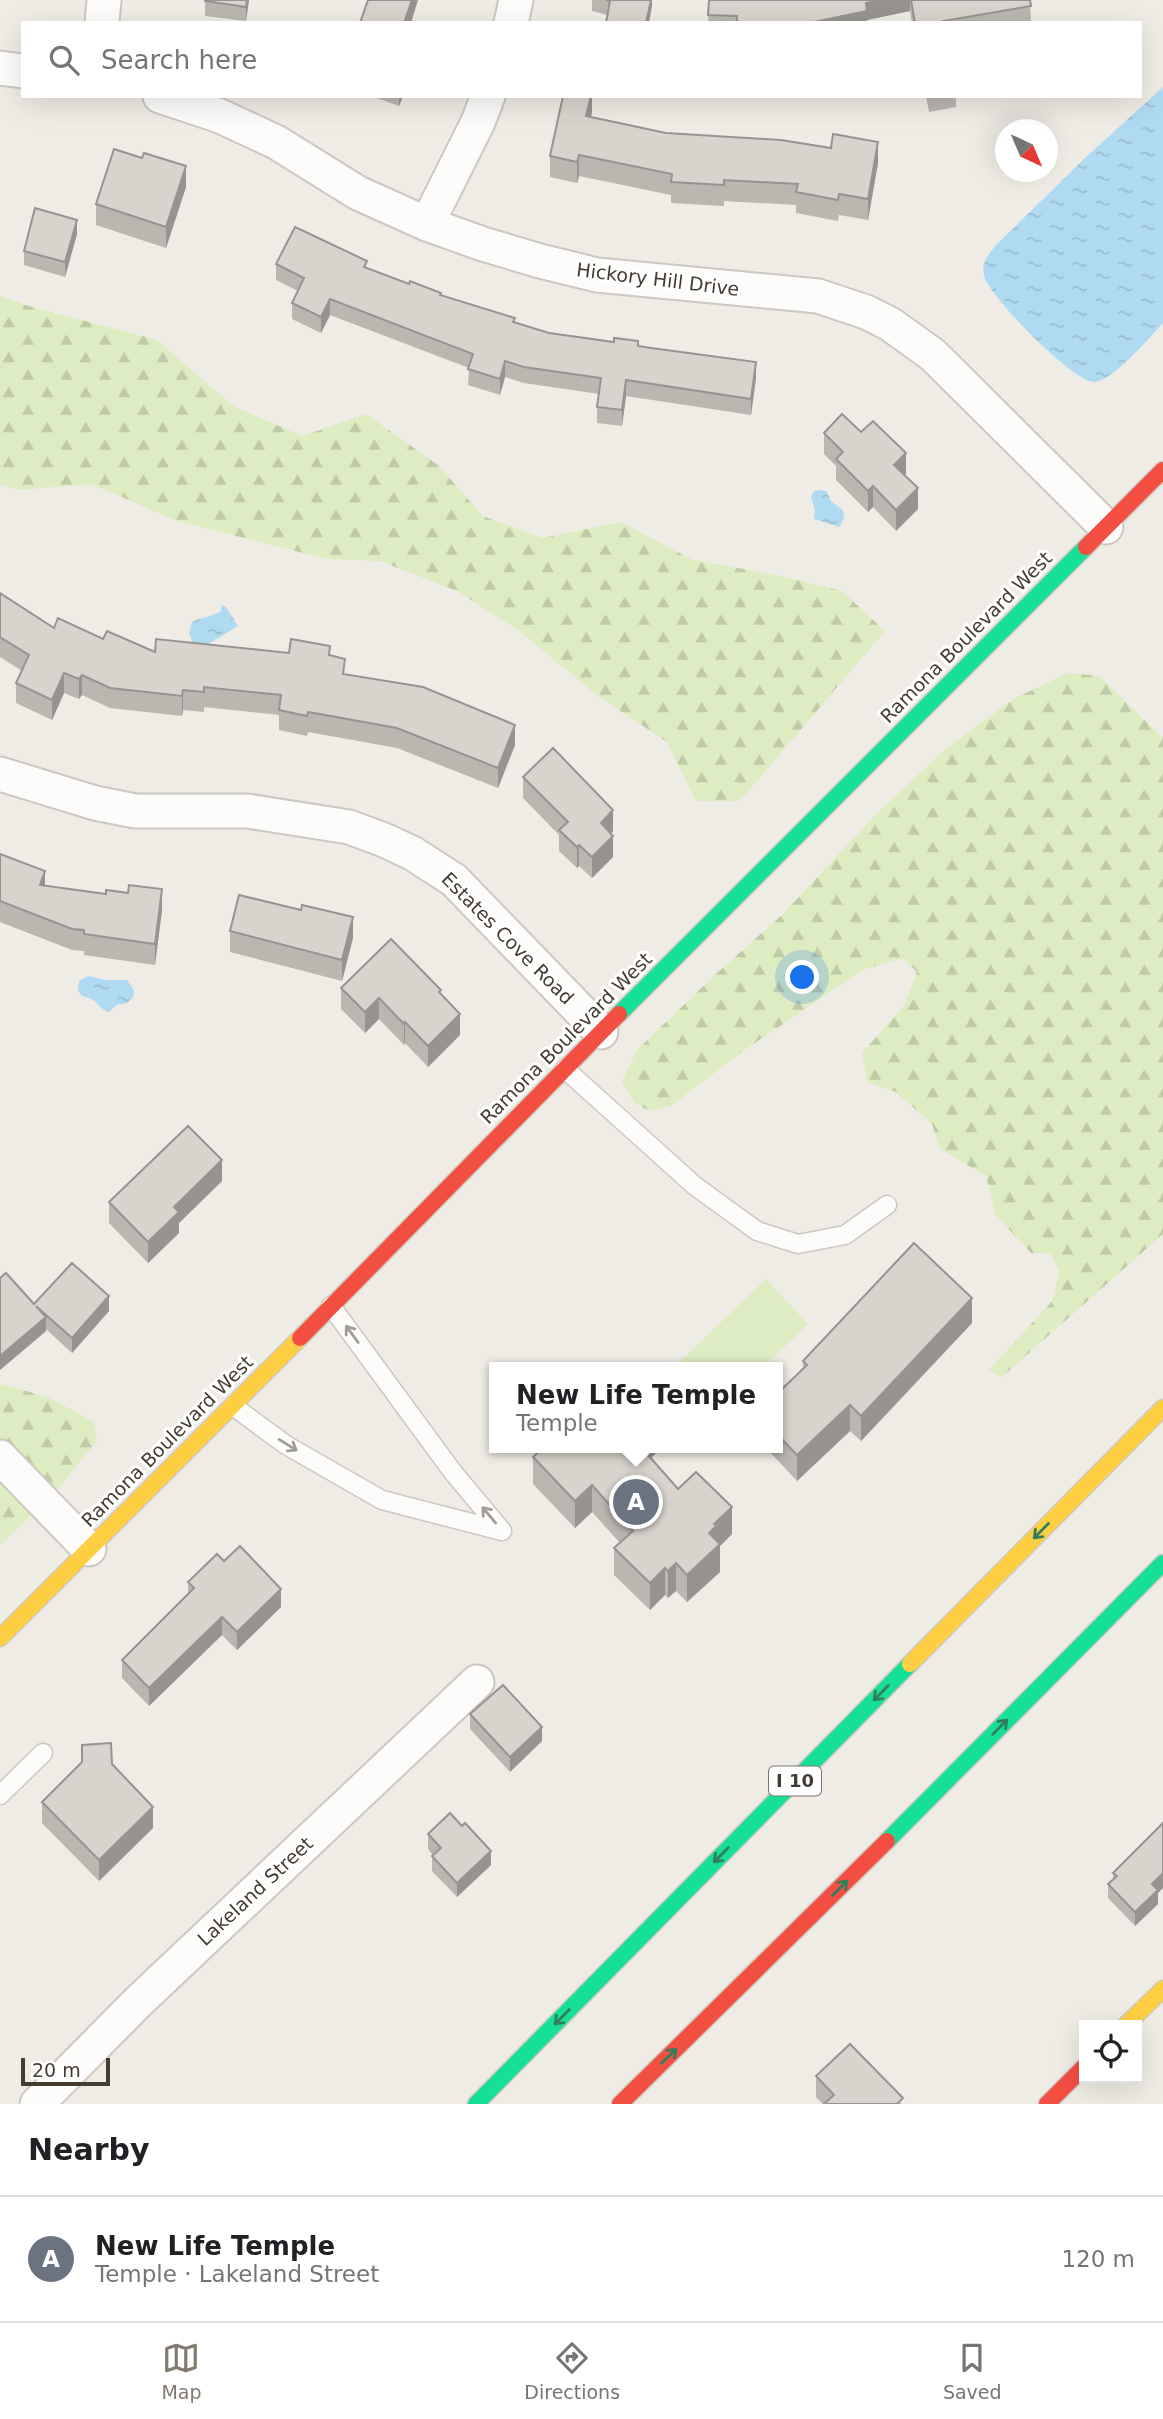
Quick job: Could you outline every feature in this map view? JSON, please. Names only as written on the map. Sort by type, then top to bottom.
[{"type":"main road","name":"Ramona Boulevard West","points":[[0,1637],[1163,470]]},
{"type":"main road","points":[[1089,1483],[1163,1397]]},
{"type":"main road","name":"I 10","points":[[477,2104],[1163,1408]]},
{"type":"main road","points":[[620,2104],[792,1937],[1163,1563]]},
{"type":"main road","points":[[1135,1591],[1163,1572]]},
{"type":"main road","points":[[1131,2020],[1163,1989]]},
{"type":"main road","points":[[1047,2104],[1079,2072]]},
{"type":"street","points":[[102,21],[104,0]]},
{"type":"street","points":[[511,21],[516,0]]},
{"type":"street","points":[[0,68],[21,71]]},
{"type":"street","name":"Hickory Hill Drive","points":[[166,98],[220,116],[275,142],[358,193],[427,224],[528,258],[597,275],[818,296],[866,312],[890,324],[933,355],[1106,527]]},
{"type":"street","points":[[427,224],[487,98]]},
{"type":"street","name":"Estates Cove Road","points":[[0,774],[95,803],[135,811],[247,811],[349,827],[412,853],[454,880],[601,1032]]},
{"type":"street","points":[[0,1457],[89,1549]]},
{"type":"street","name":"Lakeland Street","points":[[37,2104],[138,2002],[477,1682]]},
{"type":"lane","points":[[565,1069],[695,1186],[757,1231],[798,1244],[845,1235],[887,1205]]},
{"type":"lane","points":[[233,1406],[286,1444],[382,1500],[502,1531],[452,1471],[331,1306]]},
{"type":"lane","points":[[0,1795],[43,1753]]},
{"type":"green space","points":[[0,296],[157,340],[233,406],[302,436],[366,414],[438,465],[483,516],[543,538],[621,522],[693,560],[777,575],[842,591],[885,631],[740,801],[696,801],[667,742],[598,696],[518,630],[457,591],[380,561],[327,559],[177,521],[92,484],[19,490],[0,485]]},
{"type":"green space","points":[[1068,673],[1099,676],[1163,738],[1163,1234],[1002,1377],[989,1370],[1053,1300],[1059,1270],[1050,1253],[1031,1253],[996,1215],[986,1176],[940,1149],[932,1124],[896,1092],[868,1083],[862,1053],[903,1007],[917,972],[903,958],[863,970],[743,1051],[671,1106],[649,1111],[635,1103],[622,1081],[637,1050],[782,915],[880,810],[948,747],[1015,698]]},
{"type":"green space","points":[[766,1279],[808,1324],[768,1362],[679,1362]]},
{"type":"green space","points":[[0,1384],[48,1397],[94,1422],[97,1441],[57,1490],[0,1545]]},
{"type":"water","points":[[1163,87],[1163,323],[1111,375],[1094,382],[1069,369],[1015,318],[989,286],[983,271],[984,263],[995,246]]},
{"type":"water","points":[[814,491],[826,491],[831,501],[843,510],[844,518],[839,527],[814,519],[815,510],[811,497]]},
{"type":"water","points":[[222,605],[238,626],[205,646],[193,643],[189,633],[192,622],[218,613]]},
{"type":"water","points":[[88,976],[106,980],[127,980],[134,990],[133,997],[109,1012],[78,991],[79,981]]},
{"type":"building","points":[[205,0],[247,0],[246,7]]},
{"type":"building","points":[[368,0],[412,0],[405,21],[361,21]]},
{"type":"building","points":[[606,0],[651,0],[646,21],[606,21],[610,1]]},
{"type":"building","points":[[709,0],[881,0],[866,3],[867,11],[819,21],[737,21],[737,16],[708,15]]},
{"type":"building","points":[[911,0],[1030,0],[1031,6],[943,21],[915,21]]},
{"type":"building","points":[[563,98],[590,98],[586,116],[666,133],[781,140],[831,148],[833,134],[878,142],[868,199],[839,194],[838,200],[796,192],[798,184],[724,180],[724,185],[671,182],[672,174],[579,155],[577,162],[550,156]]},
{"type":"building","points":[[114,149],[142,158],[144,153],[186,166],[166,227],[96,204]]},
{"type":"building","points":[[35,208],[77,220],[65,262],[24,251]]},
{"type":"building","points":[[295,227],[367,261],[364,267],[409,284],[410,281],[441,293],[440,295],[515,318],[513,322],[549,333],[614,342],[614,338],[638,341],[638,346],[756,362],[751,399],[626,380],[622,410],[597,407],[601,378],[524,367],[505,361],[500,379],[468,369],[473,354],[330,299],[321,317],[292,303],[304,278],[276,264]]},
{"type":"building","points":[[842,414],[861,432],[873,421],[906,453],[894,465],[918,488],[896,510],[873,486],[868,491],[836,459],[843,452],[824,433]]},
{"type":"building","points":[[0,593],[54,628],[58,618],[103,639],[107,631],[155,652],[156,639],[289,653],[291,639],[330,646],[329,655],[345,659],[343,674],[423,687],[515,725],[498,768],[397,728],[308,712],[307,716],[279,710],[281,695],[204,687],[204,692],[183,690],[182,696],[110,688],[82,675],[79,679],[64,673],[52,700],[16,683],[29,655],[0,637]]},
{"type":"building","points":[[553,748],[613,810],[601,823],[613,836],[592,857],[559,830],[568,822],[523,777]]},
{"type":"building","points":[[0,854],[45,871],[40,885],[106,894],[106,890],[128,893],[129,885],[162,889],[155,944],[84,934],[84,930],[72,929],[0,901]]},
{"type":"building","points":[[239,895],[301,910],[302,905],[353,917],[342,960],[230,931]]},
{"type":"building","points":[[391,939],[441,990],[439,992],[460,1014],[428,1046],[379,998],[365,1012],[341,988]]},
{"type":"building","points":[[188,1126],[222,1160],[174,1207],[179,1212],[148,1242],[109,1202]]},
{"type":"building","points":[[914,1243],[972,1298],[861,1416],[850,1405],[797,1455],[783,1440],[783,1388],[807,1365],[803,1361]]},
{"type":"building","points":[[72,1263],[109,1296],[72,1338],[36,1306],[46,1317],[0,1356],[0,1278],[6,1273],[34,1304]]},
{"type":"building","points":[[537,1453],[646,1453],[678,1489],[696,1472],[732,1507],[714,1524],[716,1526],[709,1533],[720,1544],[687,1575],[676,1563],[668,1571],[665,1568],[650,1583],[614,1548],[633,1531],[592,1485],[575,1501],[533,1457]]},
{"type":"building","points":[[240,1546],[281,1589],[237,1632],[222,1617],[149,1688],[122,1660],[194,1588],[188,1582],[217,1554],[224,1561]]},
{"type":"building","points":[[503,1685],[542,1727],[510,1757],[470,1714]]},
{"type":"building","points":[[111,1743],[112,1764],[153,1807],[99,1860],[42,1802],[82,1762],[82,1745]]},
{"type":"building","points":[[450,1813],[462,1826],[465,1823],[491,1851],[457,1883],[432,1856],[441,1848],[428,1834]]},
{"type":"building","points":[[1163,1823],[1163,1873],[1152,1884],[1158,1890],[1135,1912],[1108,1884],[1117,1876],[1113,1873]]},
{"type":"building","points":[[850,2044],[903,2098],[897,2104],[824,2104],[834,2095],[816,2076]]},
{"type":"traffic: fast","points":[[619,1014],[1086,547]]},
{"type":"traffic: fast","points":[[887,1841],[1163,1563]]},
{"type":"traffic: fast","points":[[476,2104],[910,1664]]},
{"type":"traffic: slow","points":[[0,1638],[300,1338]]},
{"type":"traffic: slow","points":[[910,1664],[1163,1408]]},
{"type":"traffic: slow","points":[[1131,2020],[1163,1989]]},
{"type":"traffic: jam","points":[[1086,547],[1163,470]]},
{"type":"traffic: jam","points":[[300,1338],[619,1014]]},
{"type":"traffic: jam","points":[[620,2104],[887,1841]]},
{"type":"traffic: jam","points":[[1047,2104],[1079,2072]]},
{"type":"place","name":"New Life Temple","points":[[636,1502]]}]
